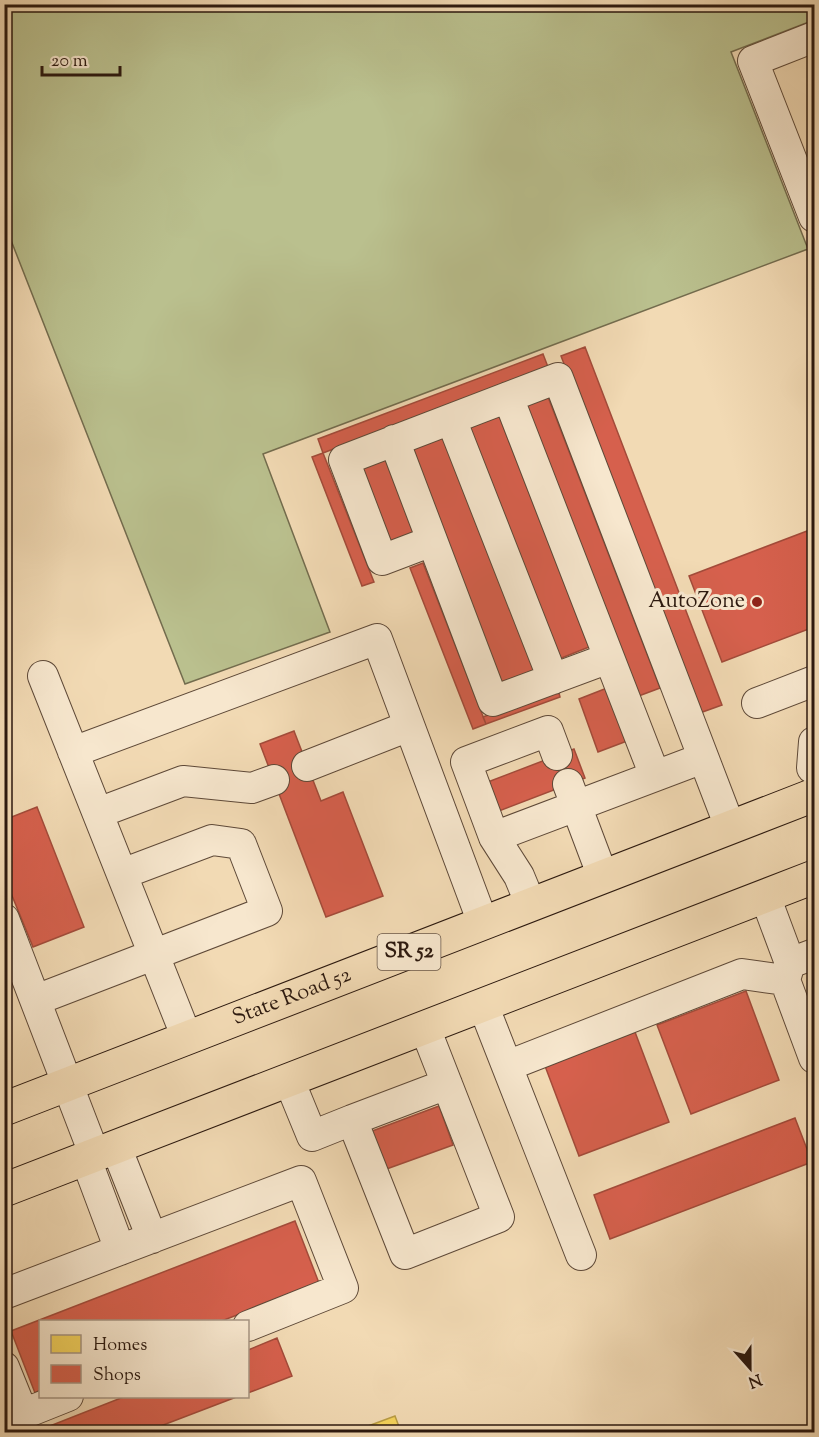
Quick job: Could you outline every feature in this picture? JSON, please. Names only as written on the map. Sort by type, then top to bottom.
[{"type":"main road","name":"State Road 52","points":[[4,1109],[814,795]]},
{"type":"main road","points":[[4,1190],[814,877]]},
{"type":"lane","points":[[814,37],[753,61],[814,217]]},
{"type":"lane","points":[[432,541],[382,560],[344,460],[558,378],[730,827]]},
{"type":"lane","points":[[508,397],[655,776]]},
{"type":"lane","points":[[451,418],[553,679]]},
{"type":"lane","points":[[394,440],[493,701],[609,658]]},
{"type":"lane","points":[[73,752],[377,639],[483,923]]},
{"type":"lane","points":[[43,676],[187,1038]]},
{"type":"lane","points":[[757,703],[813,690]]},
{"type":"lane","points":[[307,766],[409,726]]},
{"type":"lane","points":[[531,905],[519,876],[494,837],[466,762],[548,731],[557,755]]},
{"type":"lane","points":[[814,742],[812,768],[814,769]]},
{"type":"lane","points":[[494,837],[572,795],[655,776],[703,758]]},
{"type":"lane","points":[[98,813],[183,781],[252,788],[274,780]]},
{"type":"lane","points":[[572,795],[603,877]]},
{"type":"lane","points":[[36,1000],[267,910],[241,844],[212,840],[122,874]]},
{"type":"lane","points":[[765,896],[796,966],[814,1058]]},
{"type":"lane","points":[[4,919],[68,1084],[99,1154],[152,1238]]},
{"type":"lane","points":[[507,1066],[742,974],[796,966]]},
{"type":"lane","points":[[483,1005],[581,1255]]},
{"type":"lane","points":[[352,1120],[405,1254],[499,1217],[425,1028]]},
{"type":"lane","points":[[290,1080],[312,1136],[447,1084]]},
{"type":"lane","points":[[99,1154],[120,1250]]},
{"type":"lane","points":[[4,1294],[301,1181],[343,1288],[249,1326]]},
{"type":"lane","points":[[4,1367],[27,1423],[65,1398]]},
{"type":"green space","points":[[5,4],[814,5],[814,20],[731,52],[808,249],[263,454],[330,632],[185,684],[5,225]]},
{"type":"building: Homes","points":[[395,1416],[401,1432],[352,1432]]},
{"type":"building: Shops","points":[[585,347],[722,705],[697,714],[561,356]]},
{"type":"building: Shops","points":[[543,354],[548,367],[323,453],[318,439]]},
{"type":"building: Shops","points":[[548,397],[660,688],[636,697],[524,406]]},
{"type":"building: Shops","points":[[498,413],[589,647],[559,659],[468,424]]},
{"type":"building: Shops","points":[[445,434],[535,670],[499,683],[409,447]]},
{"type":"building: Shops","points":[[323,453],[374,582],[362,586],[312,457]]},
{"type":"building: Shops","points":[[385,458],[415,537],[390,546],[361,467]]},
{"type":"building: Shops","name":"AutoZone","points":[[807,531],[814,550],[814,627],[722,662],[689,576]]},
{"type":"building: Shops","points":[[423,563],[486,724],[473,729],[410,568]]},
{"type":"building: Shops","points":[[607,688],[627,741],[598,752],[579,699]]},
{"type":"building: Shops","points":[[558,689],[560,697],[486,724],[483,717]]},
{"type":"building: Shops","points":[[294,731],[321,801],[343,792],[383,896],[326,917],[260,744]]},
{"type":"building: Shops","points":[[574,749],[585,778],[491,814],[480,785]]},
{"type":"building: Shops","points":[[37,807],[84,927],[33,947],[4,876],[4,820]]},
{"type":"building: Shops","points":[[746,991],[779,1080],[691,1114],[657,1025]]},
{"type":"building: Shops","points":[[635,1032],[669,1122],[579,1156],[545,1066]]},
{"type":"building: Shops","points":[[439,1106],[453,1145],[381,1171],[367,1133]]},
{"type":"building: Shops","points":[[795,1118],[812,1162],[610,1239],[594,1195]]},
{"type":"building: Shops","points":[[295,1221],[319,1283],[224,1320],[39,1320]]},
{"type":"building: Shops","points":[[39,1320],[39,1391],[35,1393],[11,1331]]},
{"type":"building: Shops","points":[[277,1338],[292,1376],[249,1393],[249,1350]]},
{"type":"building: Shops","points":[[121,1398],[234,1398],[145,1432],[37,1431]]},
{"type":"place","name":"AutoZone","points":[[757,602]]}]
